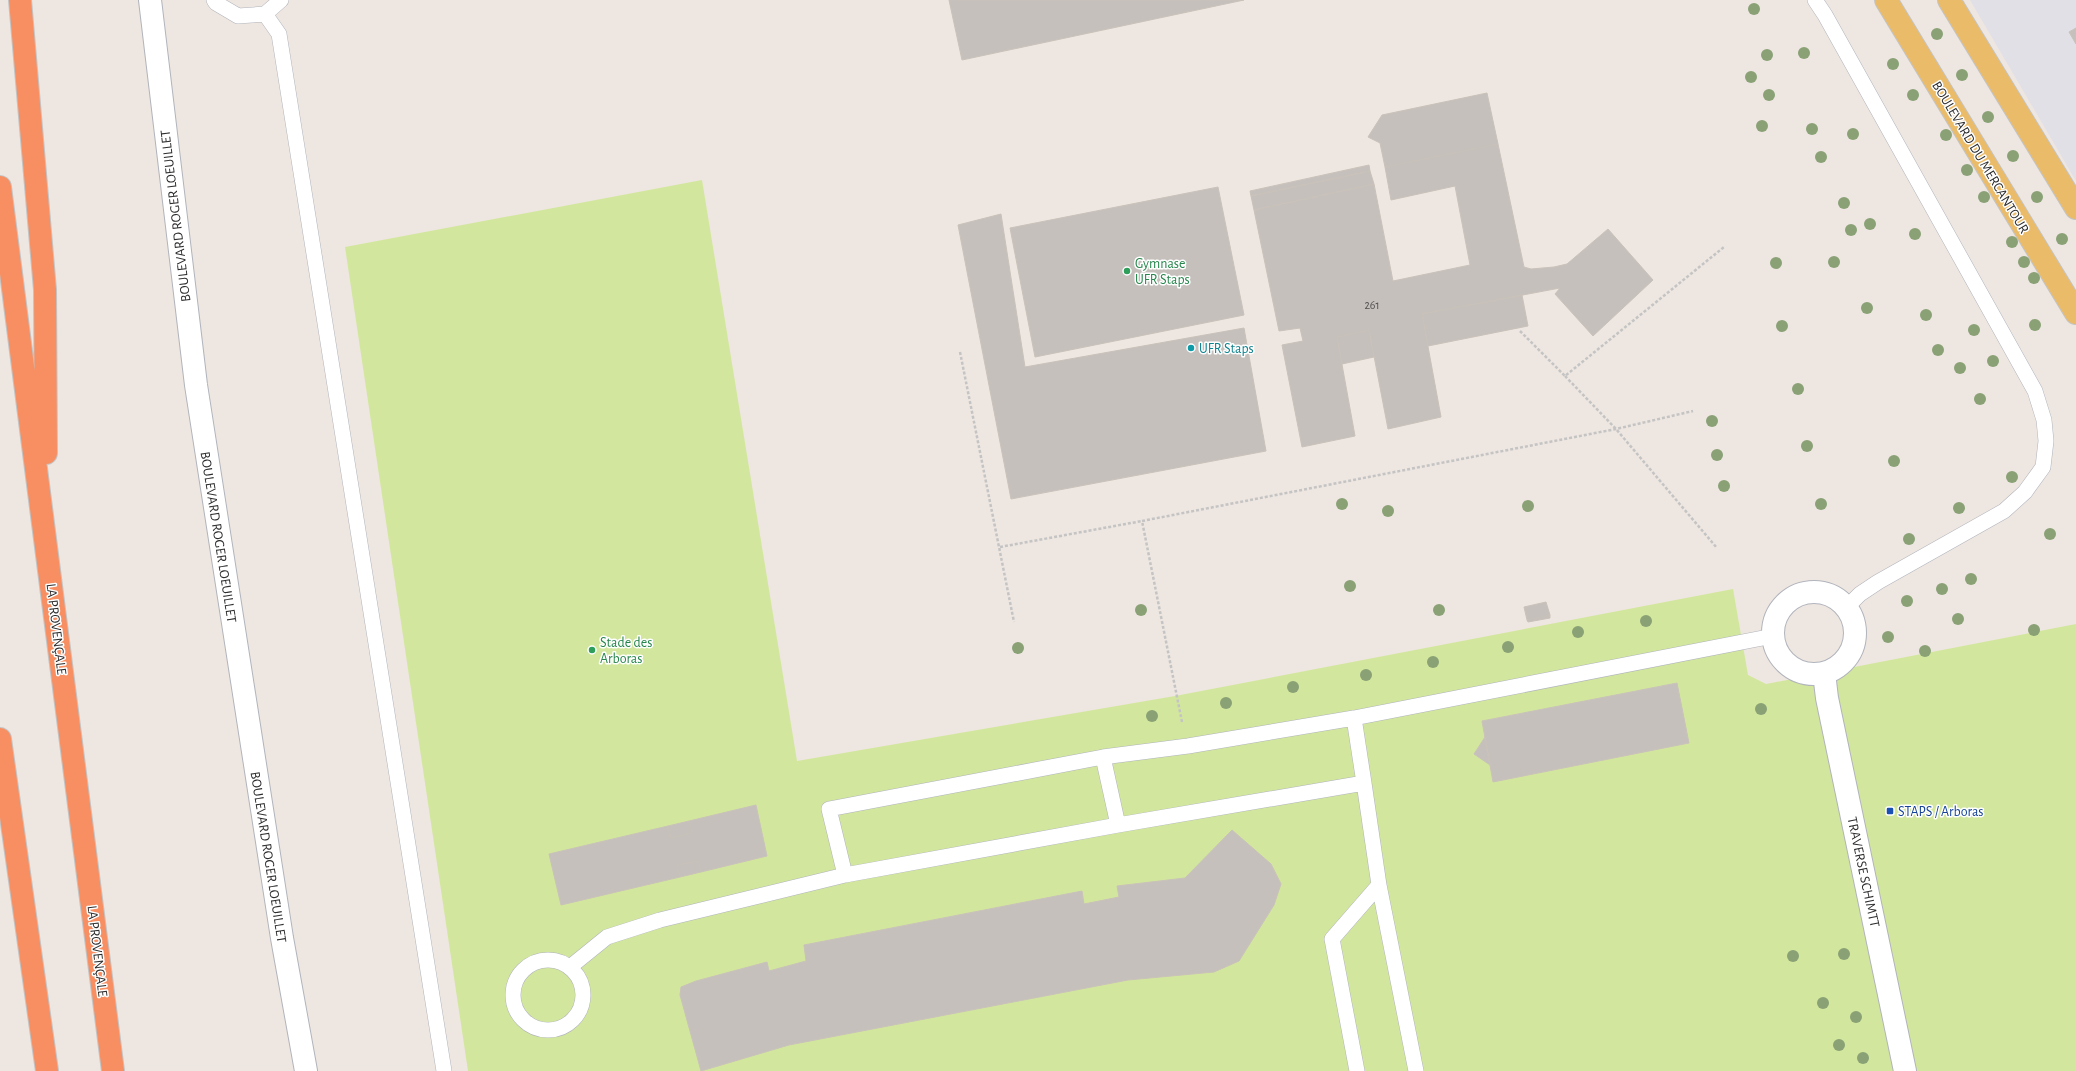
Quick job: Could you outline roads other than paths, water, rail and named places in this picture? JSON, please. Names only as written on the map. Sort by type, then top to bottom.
[{"type":"highway","points":[[20,0],[45,290],[46,540]]},
{"type":"highway","name":"LA PROVENÇALE","points":[[0,187],[113,1071]]},
{"type":"highway","points":[[0,739],[47,1071]]},
{"type":"main road","name":"BOULEVARD DU MERCANTOUR","points":[[1886,0],[2076,313]]},
{"type":"main road","points":[[1948,0],[2076,208]]},
{"type":"street","name":"BOULEVARD ROGER LOEUILLET","points":[[150,0],[196,385],[282,938],[306,1071]]},
{"type":"street","points":[[1820,593],[1834,598],[1846,608],[1853,620],[1855,633],[1853,647],[1846,659],[1836,668],[1824,673],[1812,674],[1800,672],[1789,666],[1781,658],[1775,648],[1773,636],[1774,623],[1779,611],[1790,600],[1804,594],[1820,593]]},
{"type":"street","name":"TRAVERSE SCHIMTT","points":[[1824,673],[1827,698],[1905,1071]]},
{"type":"lane","points":[[214,0],[238,16],[265,14],[281,0]]},
{"type":"lane","points":[[1815,0],[1825,15],[2035,391],[2044,420],[2046,441],[2043,467],[2025,492],[2004,511],[1878,582],[1860,594],[1846,608]]},
{"type":"lane","points":[[265,14],[279,34],[444,1071]]},
{"type":"lane","points":[[845,875],[828,809],[1103,757],[1188,746],[1354,718],[1773,636]]},
{"type":"lane","points":[[1354,718],[1379,886],[1416,1071]]},
{"type":"lane","points":[[1103,757],[1118,825]]},
{"type":"lane","points":[[570,966],[607,937],[660,920],[845,875],[1118,825],[1364,783]]},
{"type":"lane","points":[[1357,1071],[1332,939],[1379,886]]},
{"type":"lane","points":[[547,960],[559,961],[570,966],[578,975],[583,991],[581,1007],[576,1017],[568,1024],[557,1028],[546,1030],[535,1028],[525,1021],[518,1012],[514,1000],[514,989],[518,977],[525,968],[536,962],[547,960]]},
{"type":"place","name":"Gymnase UFR Staps","points":[[1127,271]]},
{"type":"place","name":"UFR Staps","points":[[1191,348]]},
{"type":"place","name":"Stade des Arboras","points":[[592,650]]},
{"type":"place","name":"STAPS / Arboras","points":[[1890,811]]}]
